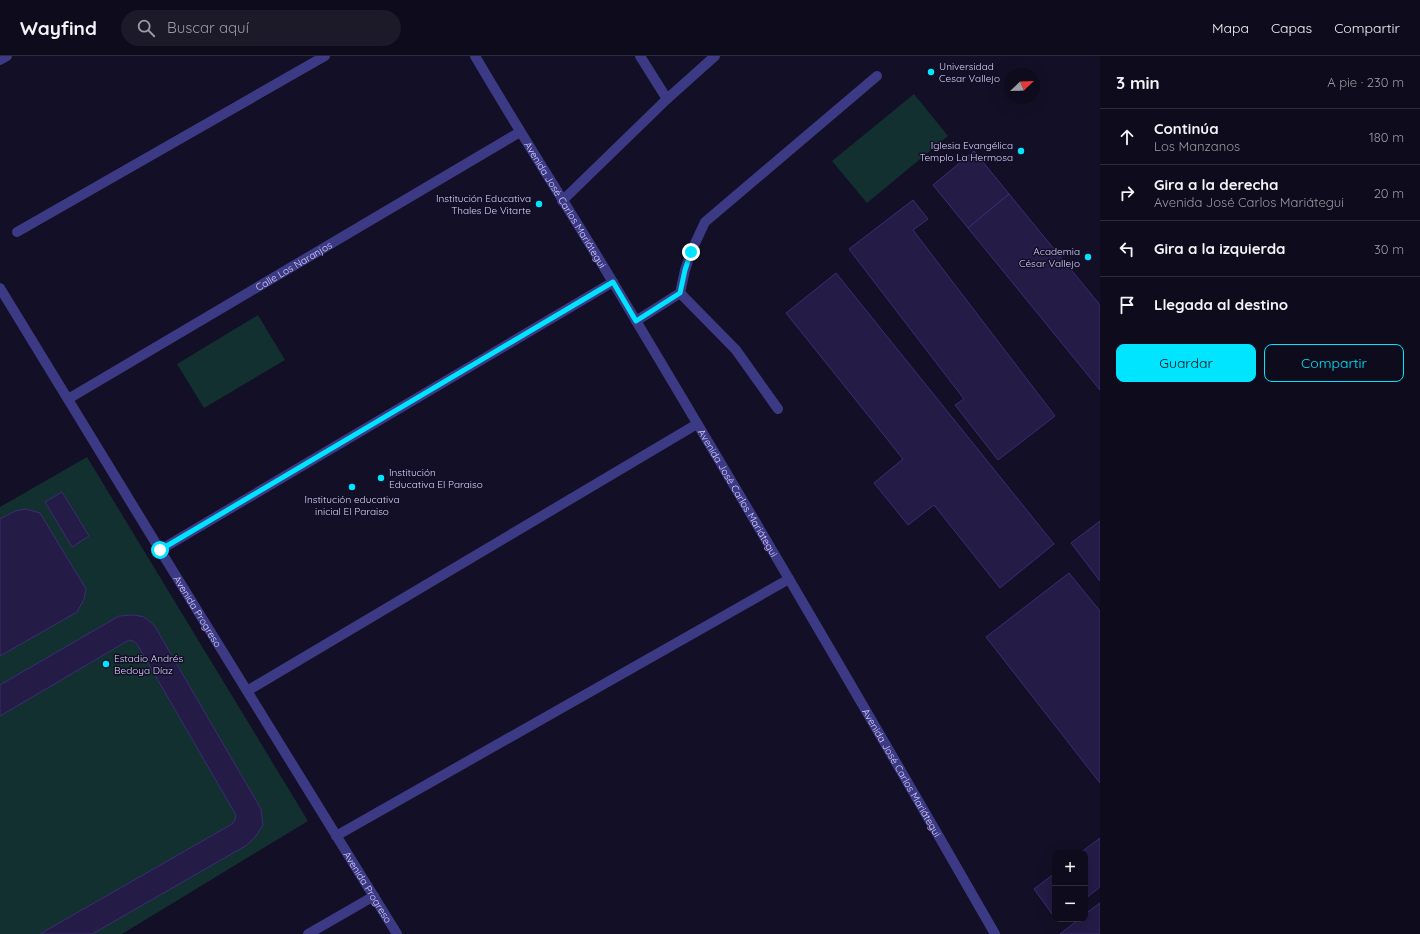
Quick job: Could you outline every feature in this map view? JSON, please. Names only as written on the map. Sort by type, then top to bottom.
[{"type":"street","points":[[0,60],[6,56]]},
{"type":"street","points":[[17,232],[325,56]]},
{"type":"street","name":"Avenida José Carlos Mariátegui","points":[[475,56],[562,201],[613,282],[789,579],[995,934]]},
{"type":"street","points":[[640,56],[667,99]]},
{"type":"street","points":[[562,201],[667,99],[716,56]]},
{"type":"street","points":[[636,321],[680,293],[691,252],[705,222],[877,76]]},
{"type":"street","name":"Calle Los Naranjos","points":[[68,399],[520,132]]},
{"type":"street","points":[[160,550],[613,282]]},
{"type":"street","name":"Avenida Progreso","points":[[0,288],[247,692],[398,934]]},
{"type":"street","points":[[680,293],[736,350],[778,408]]},
{"type":"street","points":[[247,692],[697,424]]},
{"type":"street","points":[[336,836],[789,579]]},
{"type":"street","points":[[308,934],[374,896]]},
{"type":"green space","points":[[914,94],[948,136],[867,203],[832,161]]},
{"type":"green space","points":[[258,315],[285,360],[204,408],[177,364]]},
{"type":"green space","name":"Estadio Andrés Bedoya Díaz","points":[[87,457],[308,821],[122,934],[0,934],[0,507]]},
{"type":"building","points":[[974,151],[1009,194],[968,228],[933,185]]},
{"type":"building","points":[[1009,194],[1100,305],[1100,390],[968,228]]},
{"type":"building","points":[[913,200],[928,219],[913,230],[1055,416],[998,460],[955,405],[964,399],[849,249]]},
{"type":"building","points":[[836,273],[1054,544],[1000,588],[934,505],[908,525],[874,483],[903,459],[786,313]]},
{"type":"building","points":[[62,492],[89,536],[72,547],[45,502]]},
{"type":"building","points":[[26,509],[40,513],[86,589],[84,599],[77,612],[0,656],[0,519],[15,511]]},
{"type":"building","points":[[1100,521],[1100,581],[1071,543]]},
{"type":"building","points":[[1069,573],[1100,611],[1100,783],[986,637]]},
{"type":"building","points":[[134,615],[144,617],[154,625],[261,809],[263,825],[256,836],[247,845],[92,934],[40,934],[232,824],[235,820],[236,815],[137,644],[133,641],[129,640],[0,716],[0,685],[119,616]]},
{"type":"building","points":[[1100,838],[1100,887],[1088,897],[1088,850],[1084,850]]},
{"type":"building","points":[[1052,875],[1052,914],[1034,889]]},
{"type":"building","points":[[1100,903],[1100,934],[1060,934],[1075,922],[1088,922],[1088,912]]},
{"type":"place","name":"Universidad Cesar Vallejo","points":[[931,72]]},
{"type":"place","name":"Iglesia Evangélica Templo La Hermosa","points":[[1021,151]]},
{"type":"place","name":"Institución Educativa Thales De Vitarte","points":[[539,204]]},
{"type":"place","name":"Academia César Vallejo","points":[[1088,257]]},
{"type":"place","name":"Institución Educativa El Paraiso","points":[[381,478]]},
{"type":"place","name":"Institución educativa inicial El Paraiso","points":[[352,487]]},
{"type":"place","name":"Estadio Andrés Bedoya Díaz","points":[[106,664]]},
{"type":"route","points":[[160,550],[613,282],[636,321],[680,293],[691,252]]}]
